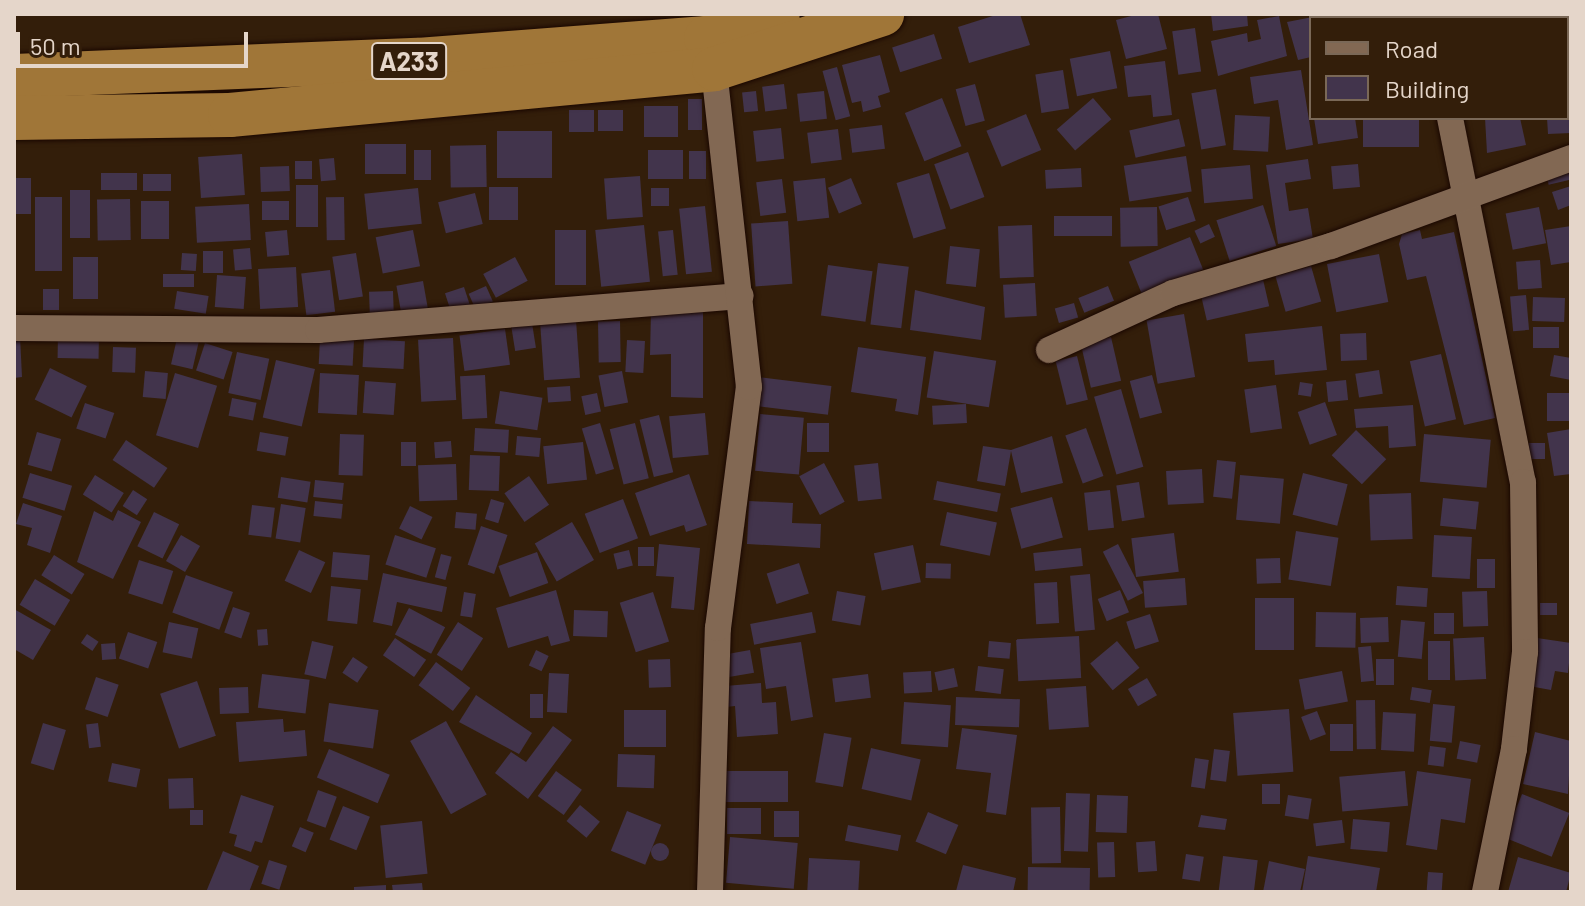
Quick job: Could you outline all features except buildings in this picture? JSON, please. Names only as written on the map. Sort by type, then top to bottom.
[{"type":"highway","name":"A233","points":[[14,76],[299,68],[706,38],[800,14]]},
{"type":"highway","name":"A233","points":[[14,118],[230,115],[714,69],[882,14]]},
{"type":"street","points":[[710,892],[718,628],[749,387],[714,69]]},
{"type":"street","points":[[1450,120],[1523,482],[1528,594],[1514,749],[1485,892]]},
{"type":"street","points":[[1049,350],[1173,293],[1467,200],[1571,158]]},
{"type":"street","points":[[14,328],[318,330],[741,296]]}]
